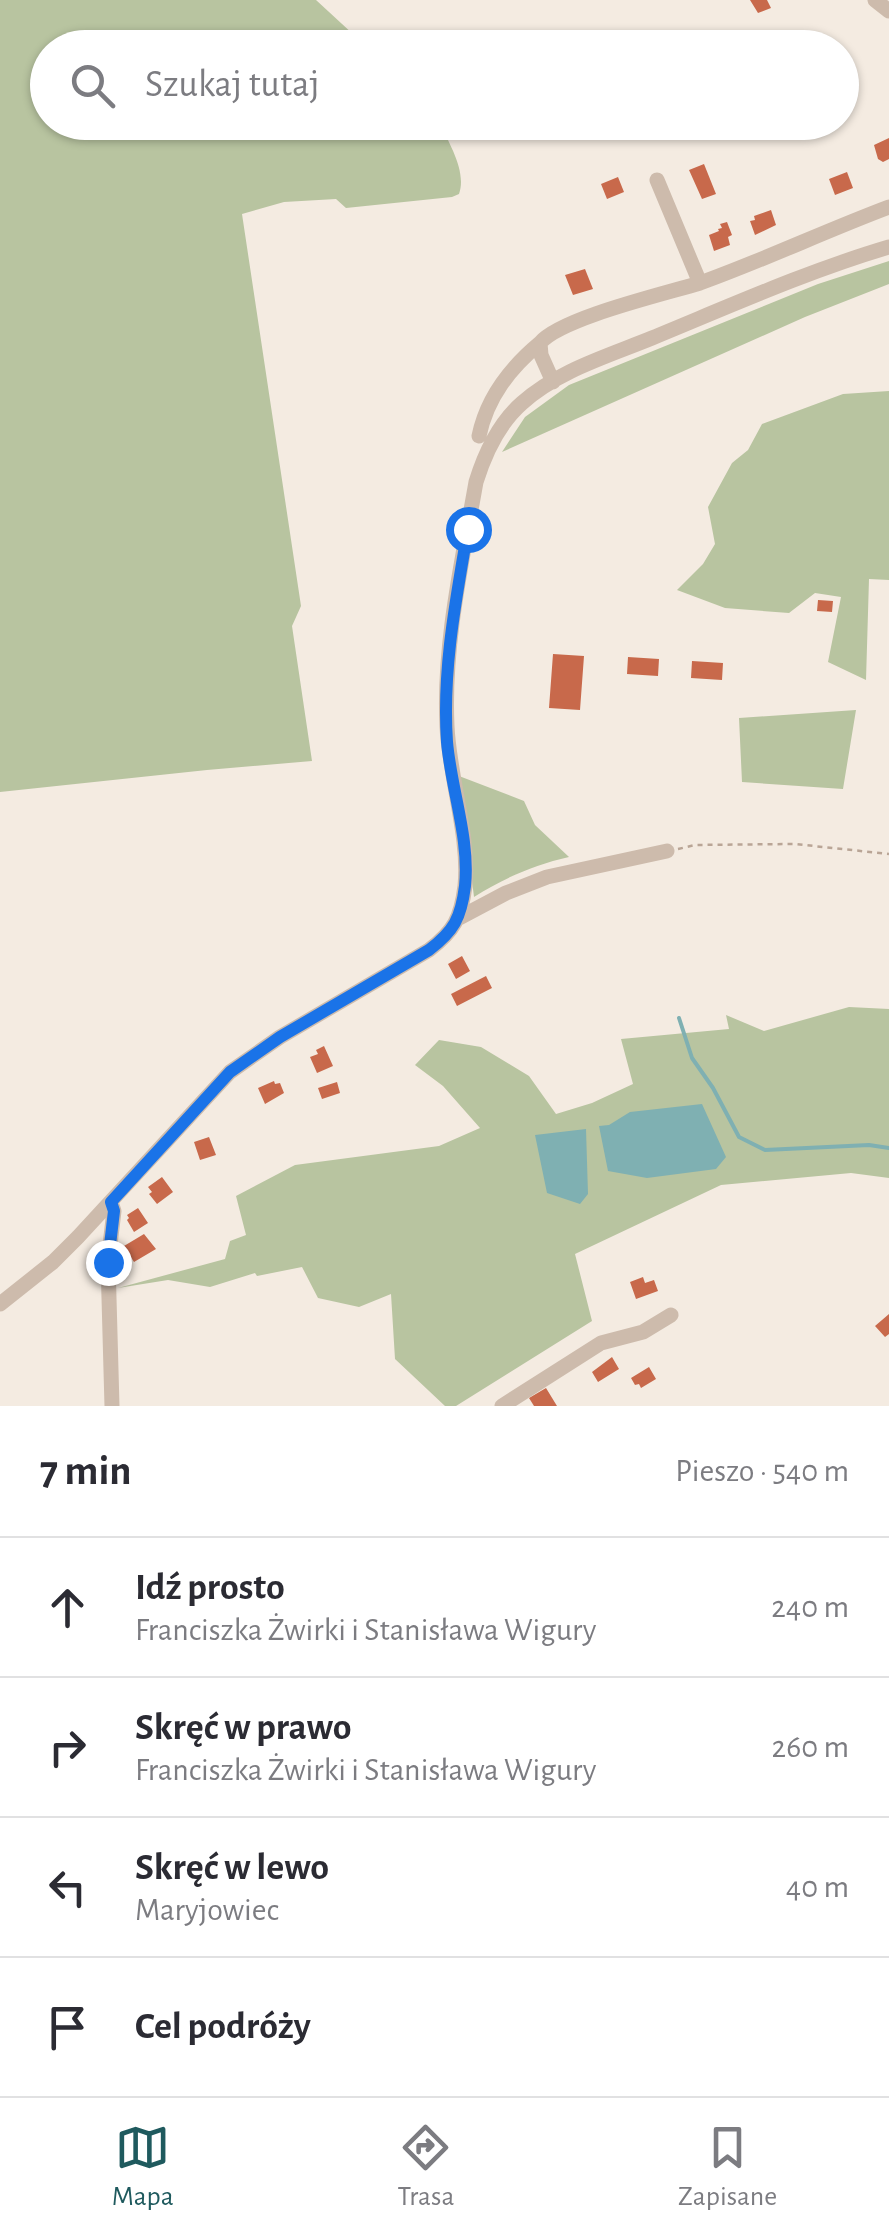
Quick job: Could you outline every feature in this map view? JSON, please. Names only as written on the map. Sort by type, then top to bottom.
[{"type":"street","points":[[875,0],[889,10]]},
{"type":"street","points":[[657,180],[700,283]]},
{"type":"street","points":[[479,436],[492,399],[506,375],[545,336],[568,324],[770,257],[889,208]]},
{"type":"street","points":[[0,1304],[53,1262],[230,1072],[280,1037],[448,936],[457,919],[465,883],[446,707],[454,617],[476,482],[502,425],[522,402],[575,370],[721,309],[889,247]]},
{"type":"street","points":[[540,343],[552,382]]},
{"type":"street","points":[[457,919],[548,876],[667,851]]},
{"type":"street","points":[[111,1202],[114,1211],[108,1262],[112,1406]]},
{"type":"street","points":[[502,1406],[601,1343],[643,1332],[672,1315]]},
{"type":"path","points":[[667,851],[696,845],[794,844],[889,854]]},
{"type":"green space","points":[[0,0],[316,0],[349,30],[30,30],[30,140],[448,140],[456,158],[461,185],[459,194],[452,197],[346,208],[336,199],[284,202],[242,214],[301,606],[292,626],[312,761],[0,792]]},
{"type":"green space","points":[[889,261],[889,284],[805,317],[502,452],[525,417],[569,385],[818,284]]},
{"type":"green space","points":[[889,391],[889,580],[869,579],[866,680],[828,662],[841,597],[815,593],[789,613],[725,608],[677,590],[703,564],[715,544],[708,507],[732,463],[748,450],[762,424],[843,394]]},
{"type":"green space","points":[[856,710],[843,789],[742,782],[739,718]]},
{"type":"green space","points":[[459,776],[524,801],[535,825],[569,857],[520,873],[474,897]]},
{"type":"green space","points":[[849,1007],[889,1009],[889,1178],[851,1173],[721,1185],[575,1254],[592,1321],[456,1406],[445,1406],[395,1359],[391,1294],[359,1307],[318,1298],[302,1267],[257,1276],[255,1273],[210,1287],[168,1280],[118,1288],[225,1259],[230,1241],[246,1235],[236,1196],[295,1165],[439,1146],[480,1128],[443,1086],[415,1065],[439,1040],[481,1047],[529,1076],[556,1114],[633,1084],[621,1039],[729,1029],[726,1015],[764,1031]]},
{"type":"water","points":[[702,1104],[726,1157],[716,1169],[647,1178],[608,1171],[599,1126],[609,1125],[630,1112]]},
{"type":"water","points":[[586,1129],[588,1194],[580,1204],[547,1193],[535,1135]]},
{"type":"building","points":[[750,0],[767,0],[771,8],[758,13]]},
{"type":"building","points":[[889,138],[889,159],[883,162],[878,159],[874,145]]},
{"type":"building","points":[[704,164],[716,194],[702,199],[689,170]]},
{"type":"building","points":[[847,172],[853,188],[835,195],[829,179]]},
{"type":"building","points":[[618,177],[624,192],[607,199],[601,184]]},
{"type":"building","points":[[771,210],[776,225],[755,235],[750,221]]},
{"type":"building","points":[[727,222],[732,235],[728,237],[730,245],[714,251],[709,235]]},
{"type":"building","points":[[585,269],[593,289],[573,295],[565,275]]},
{"type":"building","points":[[818,600],[833,601],[832,612],[817,611]]},
{"type":"building","points":[[553,654],[584,656],[580,710],[549,708]]},
{"type":"building","points":[[628,657],[659,659],[658,676],[627,674]]},
{"type":"building","points":[[692,661],[723,663],[722,680],[691,678]]},
{"type":"building","points":[[462,956],[470,971],[456,979],[448,964]]},
{"type":"building","points":[[486,976],[492,988],[457,1006],[451,994]]},
{"type":"building","points":[[324,1046],[333,1066],[317,1073],[310,1057]]},
{"type":"building","points":[[274,1081],[280,1083],[284,1093],[265,1104],[258,1088]]},
{"type":"building","points":[[337,1082],[340,1093],[322,1099],[318,1088]]},
{"type":"building","points":[[209,1137],[216,1155],[200,1160],[194,1142]]},
{"type":"building","points":[[162,1177],[173,1192],[157,1204],[148,1187]]},
{"type":"building","points":[[138,1208],[148,1223],[134,1232],[127,1215]]},
{"type":"building","points":[[144,1234],[156,1249],[134,1262],[124,1246]]},
{"type":"building","points":[[643,1277],[645,1283],[654,1280],[658,1291],[636,1299],[630,1282]]},
{"type":"building","points":[[889,1314],[889,1334],[885,1337],[875,1326]]},
{"type":"building","points":[[612,1357],[619,1369],[598,1382],[592,1372]]},
{"type":"building","points":[[649,1367],[656,1379],[641,1388],[635,1385],[631,1378]]},
{"type":"building","points":[[546,1388],[557,1406],[534,1406],[529,1398]]},
{"type":"waterway","points":[[679,1018],[692,1058],[739,1137],[765,1150],[869,1145],[889,1148]]},
{"type":"route","points":[[108,1262],[114,1211],[111,1202],[230,1072],[280,1037],[429,950],[455,926],[465,883],[446,707],[454,617],[468,529]]}]
